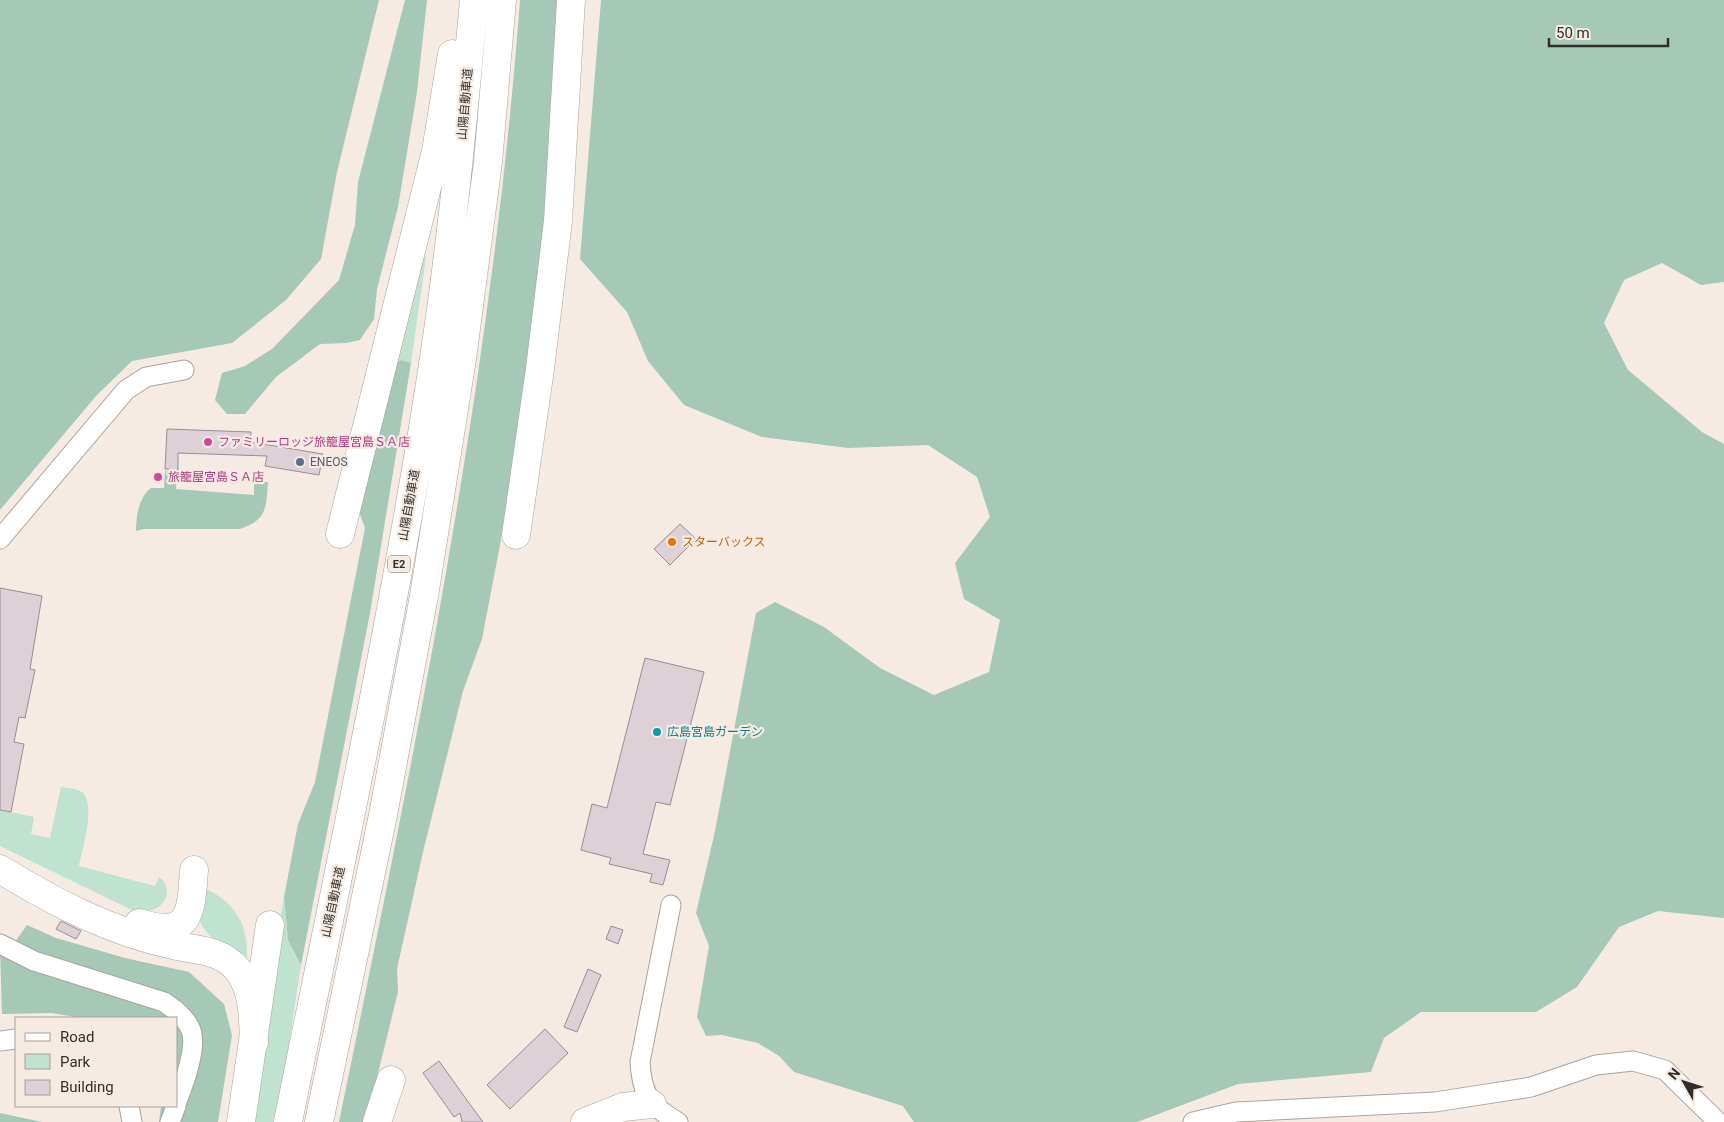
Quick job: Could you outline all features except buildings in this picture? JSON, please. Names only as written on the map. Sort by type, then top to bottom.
[{"type":"highway","points":[[340,534],[436,151],[450,73],[459,0]]},
{"type":"highway","name":"山陽自動車道","points":[[288,1122],[384,643],[434,357],[460,158],[474,0]]},
{"type":"highway","name":"E2","points":[[320,1122],[383,815],[424,596],[462,359],[488,162],[502,0]]},
{"type":"highway","points":[[516,535],[540,370],[558,220],[571,0]]},
{"type":"highway","points":[[0,864],[112,915],[156,928],[168,929],[178,925],[192,907],[194,870]]},
{"type":"highway","points":[[0,870],[42,894],[107,926],[148,940],[212,952],[226,959],[246,982],[252,1004],[254,1043]]},
{"type":"highway","points":[[240,1122],[254,1043],[270,925]]},
{"type":"highway","points":[[377,1122],[391,1080]]},
{"type":"highway","points":[[585,1122],[623,1107],[652,1104]]},
{"type":"highway","points":[[604,1122],[626,1112],[652,1104]]},
{"type":"street","points":[[0,540],[126,390],[146,377],[184,370]]},
{"type":"street","points":[[671,905],[640,1062],[641,1079],[652,1104],[678,1122]]},
{"type":"street","points":[[0,944],[34,961],[164,1002],[181,1014],[191,1028],[194,1042],[178,1098]]},
{"type":"street","points":[[0,1041],[15,1039]]},
{"type":"street","points":[[1193,1122],[1236,1112],[1435,1102],[1531,1087],[1596,1065],[1633,1061],[1665,1070],[1718,1122]]},
{"type":"street","points":[[129,1107],[132,1122]]},
{"type":"street","points":[[170,1122],[175,1107]]},
{"type":"green space","points":[[0,0],[379,0],[337,172],[321,259],[286,300],[232,343],[132,361],[96,396],[0,510]]},
{"type":"green space","points":[[405,0],[427,0],[417,92],[398,207],[377,289],[374,319],[360,340],[346,343],[320,344],[276,377],[245,414],[227,414],[215,400],[222,373],[245,366],[272,349],[339,280],[355,225],[358,182]]},
{"type":"green space","points":[[520,0],[563,0],[540,294],[500,545],[482,639],[463,691],[423,852],[397,969],[398,992],[366,1122],[339,1122],[395,844],[448,564],[491,283],[507,142]]},
{"type":"green space","points":[[601,0],[1724,0],[1724,282],[1701,285],[1662,263],[1624,280],[1604,323],[1628,370],[1702,432],[1724,444],[1724,918],[1658,911],[1619,927],[1577,987],[1536,1012],[1421,1012],[1384,1038],[1371,1072],[1238,1084],[1137,1122],[914,1122],[903,1106],[794,1072],[779,1056],[758,1043],[722,1035],[706,1036],[697,1017],[709,946],[696,913],[715,831],[756,613],[775,602],[824,627],[880,668],[934,695],[989,672],[1000,620],[964,599],[955,563],[990,517],[977,477],[928,445],[848,448],[762,437],[684,405],[648,361],[627,312],[580,259]]},
{"type":"green space","points":[[419,257],[426,257],[411,363],[401,360],[391,367]]},
{"type":"green space","points":[[401,360],[411,363],[370,613],[301,965],[288,940],[284,897],[298,824],[315,782],[365,528],[358,509],[391,367]]},
{"type":"green space","points":[[165,471],[177,471],[176,489],[254,495],[254,482],[268,482],[267,499],[263,512],[255,522],[240,529],[144,529],[136,531],[141,502],[151,488],[164,488]]},
{"type":"green space","points":[[61,787],[80,791],[85,796],[88,804],[87,826],[79,866],[155,886],[159,877],[163,880],[167,889],[166,898],[160,906],[140,914],[0,846],[0,810],[34,817],[31,834],[50,838]]},
{"type":"green space","points":[[203,888],[224,900],[239,917],[246,939],[246,964],[218,943],[201,923],[199,909]]},
{"type":"green space","points":[[284,897],[288,940],[301,965],[286,1064],[273,1122],[246,1122]]},
{"type":"green space","points":[[27,925],[56,938],[125,958],[189,972],[224,1004],[232,1035],[218,1122],[159,1122],[161,1107],[178,1107],[178,1017],[75,1017],[52,1013],[2,1014],[0,949],[8,952]]},
{"type":"green space","points":[[0,1113],[42,1122],[0,1122]]},
{"type":"place","name":"ファミリーロッジ旅籠屋宮島ＳＡ店","points":[[208,442]]},
{"type":"place","name":"ENEOS","points":[[300,462]]},
{"type":"place","name":"旅籠屋宮島ＳＡ店","points":[[158,477]]},
{"type":"place","name":"スターバックス","points":[[672,542]]},
{"type":"place","name":"広島宮島ガーデン","points":[[657,732]]}]
